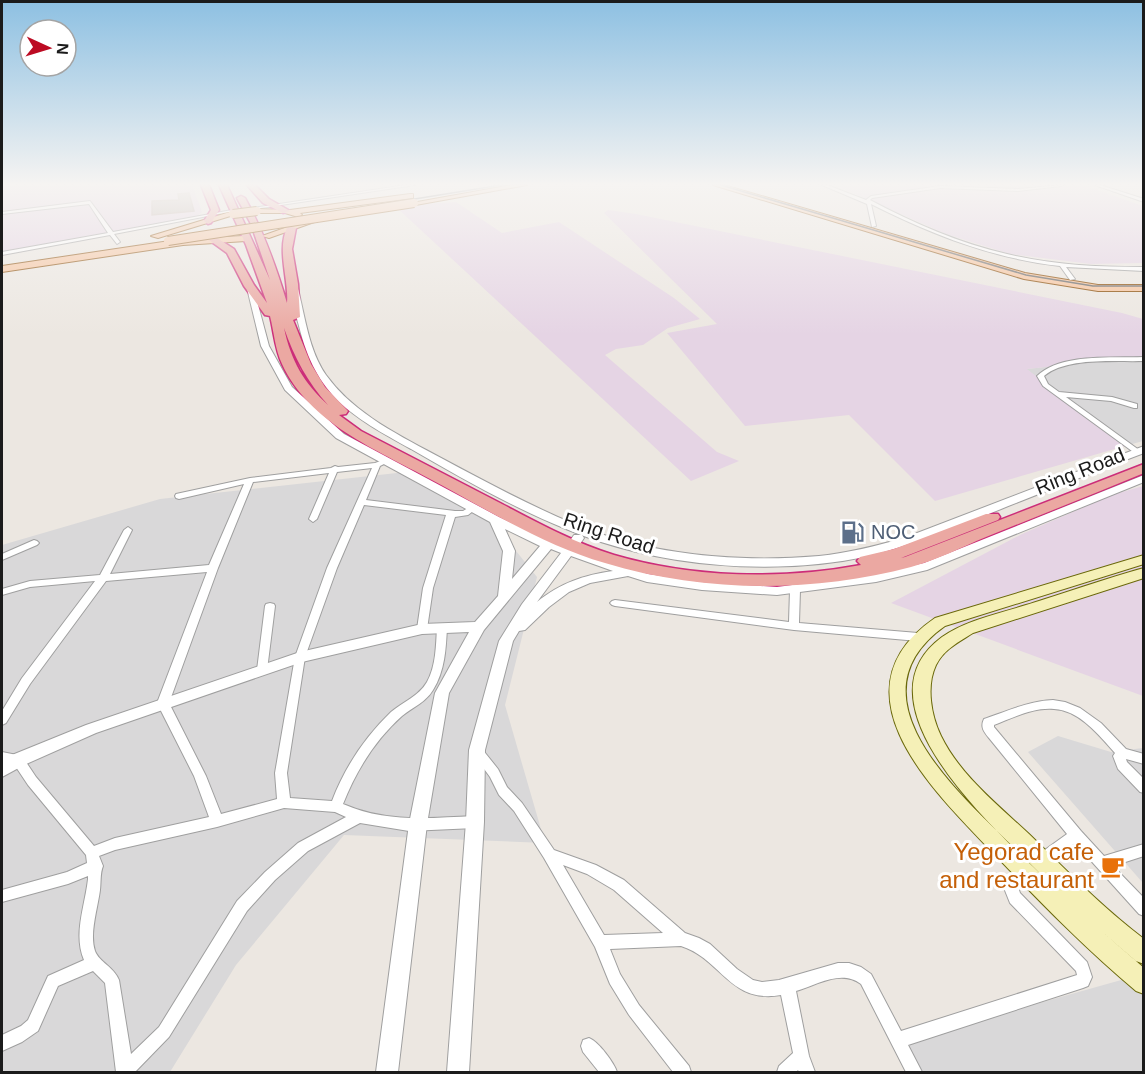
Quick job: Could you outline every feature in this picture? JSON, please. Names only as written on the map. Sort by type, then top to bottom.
[{"type":"highway","name":"Ring Road","points":[[246,235],[274,308],[290,368],[303,388],[326,413],[357,434],[553,538],[631,565],[701,577],[778,581],[848,575],[886,568],[927,555],[1143,468]]},
{"type":"highway","name":"Ring Road","points":[[260,235],[309,374],[327,397],[366,429],[553,538]]},
{"type":"highway","points":[[290,235],[286,242],[294,287],[291,302],[298,335],[296,342]]},
{"type":"highway","points":[[214,240],[231,251],[242,268],[249,286],[279,329]]},
{"type":"highway","name":"Ring Road","points":[[572,545],[702,568],[775,572],[832,568],[899,553],[1141,453]]},
{"type":"main road","points":[[2,263],[24,254],[117,243],[160,235]]},
{"type":"main road","points":[[167,239],[189,235]]},
{"type":"main road","points":[[2,263],[194,235]]},
{"type":"main road","points":[[194,235],[214,240]]},
{"type":"main road","points":[[2,263],[155,245],[269,235]]},
{"type":"main road","points":[[886,235],[1024,276],[1081,286],[1141,290]]},
{"type":"main road","points":[[904,235],[1007,266],[1072,279],[1143,280]]},
{"type":"main road","points":[[1143,559],[951,618],[929,628],[918,637],[905,656],[898,678],[899,705],[912,742],[941,786],[1083,930],[1143,983]]},
{"type":"main road","points":[[1143,573],[968,629],[945,643],[924,672],[922,702],[930,734],[964,783],[1041,861],[1143,953]]},
{"type":"street","points":[[24,254],[104,235]]},
{"type":"street","points":[[110,235],[117,243]]},
{"type":"street","points":[[946,235],[972,246],[1020,258],[1062,264],[1143,269]]},
{"type":"street","points":[[1062,264],[1072,279]]},
{"type":"street","points":[[249,286],[265,345],[288,387],[340,436],[381,463],[495,520],[553,538],[479,627],[434,693],[396,714],[376,735],[357,760],[344,783],[336,807]]},
{"type":"street","points":[[294,287],[310,352],[321,374],[339,397],[373,424],[479,483],[571,527],[640,549],[679,557],[769,563],[821,560],[867,552],[908,541],[1141,453]]},
{"type":"street","points":[[1141,453],[1057,394],[1040,379],[1041,374],[1051,368],[1073,363],[1143,359]]},
{"type":"street","points":[[1057,394],[1112,399],[1134,406]]},
{"type":"street","points":[[179,496],[250,480],[381,463]]},
{"type":"street","points":[[284,803],[281,773],[300,657],[332,568],[381,463]]},
{"type":"street","points":[[313,519],[335,468]]},
{"type":"street","points":[[458,1072],[475,822],[477,750],[506,641],[572,545],[627,573],[702,586],[795,590],[876,579],[927,566],[1143,478]]},
{"type":"street","points":[[217,821],[200,776],[163,703],[213,568],[250,480]]},
{"type":"street","points":[[362,502],[451,514],[465,513],[473,508]]},
{"type":"street","points":[[422,629],[428,588],[451,514]]},
{"type":"street","points":[[495,520],[510,551],[504,597]]},
{"type":"street","points":[[2,720],[26,681],[104,578],[128,530]]},
{"type":"street","points":[[2,557],[34,543]]},
{"type":"street","points":[[2,592],[30,584],[213,568]]},
{"type":"street","points":[[506,641],[557,591],[579,581],[627,573]]},
{"type":"street","points":[[794,626],[795,590]]},
{"type":"street","points":[[615,603],[794,626],[918,637]]},
{"type":"street","points":[[262,670],[270,606]]},
{"type":"street","points":[[387,1072],[442,627]]},
{"type":"street","points":[[2,770],[18,760],[91,729],[300,657],[422,629],[479,627]]},
{"type":"street","points":[[1143,760],[1122,753],[1083,715],[1059,705],[1042,705],[988,722],[988,728],[993,735],[1076,835],[1143,909]]},
{"type":"street","points":[[477,750],[494,773],[503,791],[518,807],[549,854],[600,942],[615,979],[634,1010],[683,1072]]},
{"type":"street","points":[[1122,753],[1119,756],[1120,760],[1143,788]]},
{"type":"street","points":[[2,757],[18,760],[94,860],[87,939],[88,952],[94,963],[106,970],[112,980],[125,1072]]},
{"type":"street","points":[[1128,772],[1143,760]]},
{"type":"street","points":[[2,896],[68,878],[115,844],[284,803],[336,807],[359,817],[418,824],[475,822]]},
{"type":"street","points":[[125,1072],[149,1050],[164,1032],[184,1003],[212,952],[249,898],[303,847],[359,817]]},
{"type":"street","points":[[899,1040],[1083,981],[1085,977],[1082,967],[1015,898],[1011,888],[1026,873],[1076,835]]},
{"type":"street","points":[[1101,863],[1143,850]]},
{"type":"street","points":[[549,854],[591,868],[619,885],[681,939]]},
{"type":"street","points":[[600,942],[681,939],[704,947],[749,987],[764,990],[838,970],[849,969],[857,972],[866,979],[914,1072]]},
{"type":"street","points":[[2,1043],[28,1033],[35,1025],[53,981],[94,963]]},
{"type":"street","points":[[787,985],[801,1056],[807,1072]]},
{"type":"street","points":[[589,1046],[609,1072]]},
{"type":"street","points":[[784,1072],[801,1056]]},
{"type":"shaded area","points":[[2,235],[108,235],[2,256]]},
{"type":"shaded area","points":[[426,235],[579,235],[674,298],[700,319],[668,328],[643,345],[616,349],[605,355],[717,452],[739,461],[691,481]]},
{"type":"shaded area","points":[[627,235],[740,235],[1122,313],[1143,319],[1143,357],[1027,369],[1125,446],[935,501],[849,415],[745,426],[667,333],[717,324]]},
{"type":"shaded area","points":[[950,235],[1143,235],[1143,263],[1091,264],[1010,254]]},
{"type":"shaded area","points":[[1143,357],[1143,441],[1125,446],[1026,369]]},
{"type":"shaded area","points":[[406,472],[495,525],[537,577],[505,705],[545,843],[344,835],[236,965],[170,1072],[2,1072],[2,545],[160,499]]},
{"type":"shaded area","points":[[1143,486],[1143,696],[891,603],[1022,534],[1112,495]]},
{"type":"shaded area","points":[[1058,736],[1111,752],[1143,748],[1143,883],[1028,752]]},
{"type":"shaded area","points":[[1132,977],[1143,990],[1143,1072],[912,1072],[903,1041]]},
{"type":"tram line","points":[[891,235],[1026,275],[1093,286],[1144,286]]},
{"type":"place","name":"NOC","points":[[853,532]]},
{"type":"place","name":"Yegorad cafe and restaurant","points":[[1112,866]]}]
